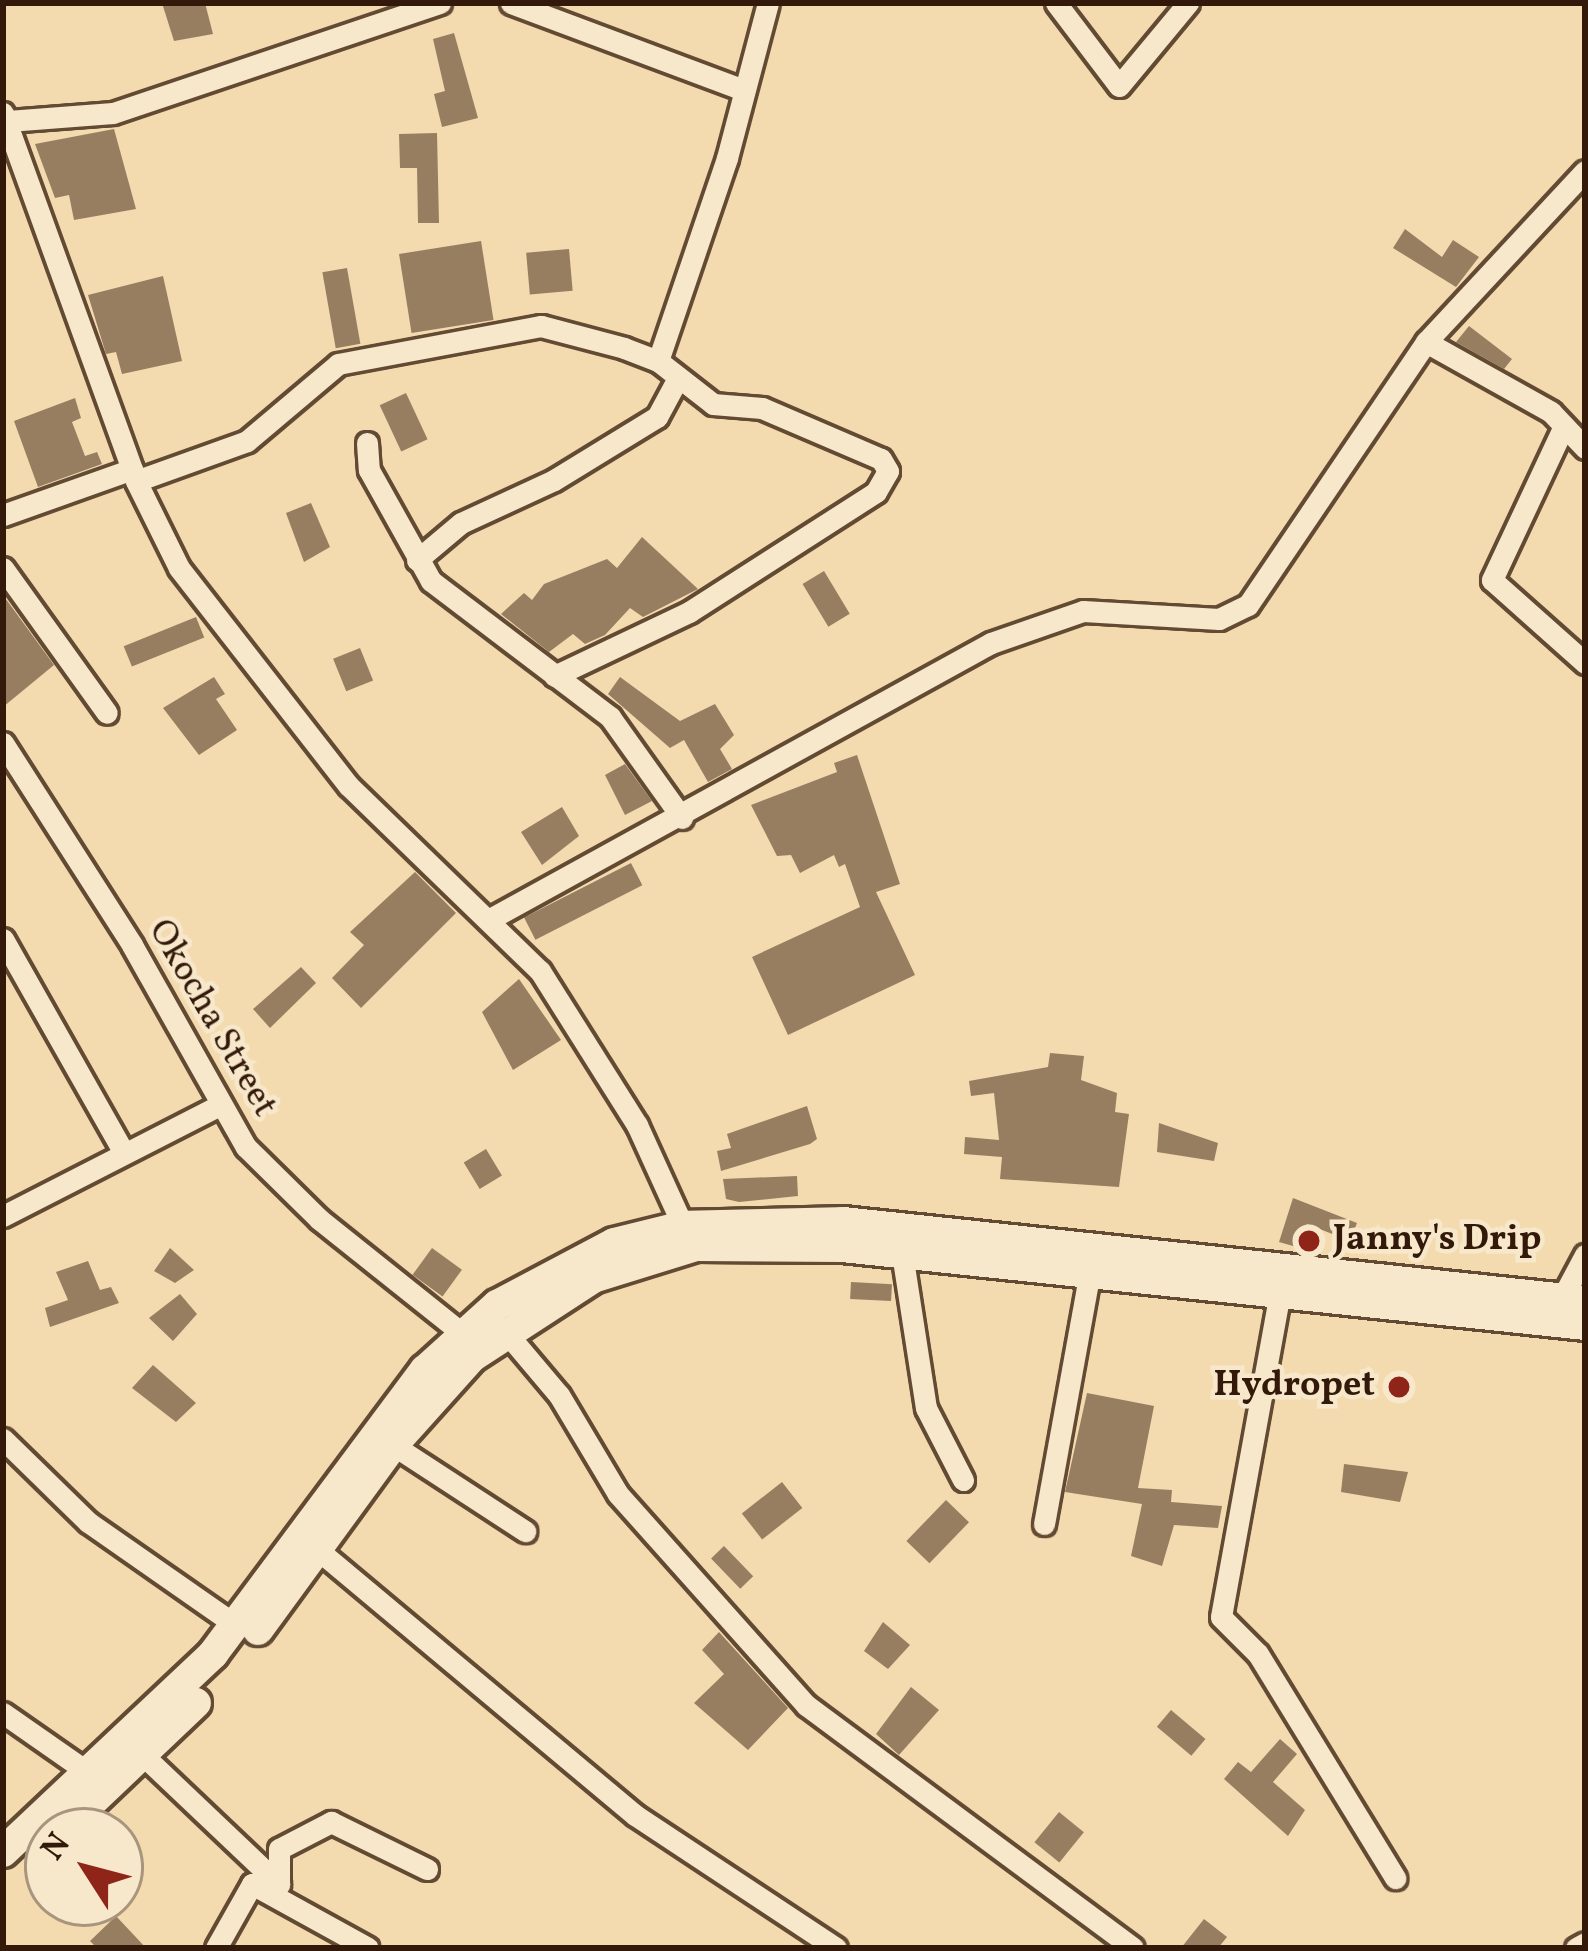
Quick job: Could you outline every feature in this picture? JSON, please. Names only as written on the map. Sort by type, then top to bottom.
[{"type":"main road","points":[[3,1852],[92,1775],[237,1626],[375,1428],[463,1334],[581,1255],[682,1226],[843,1222],[1573,1299]]},
{"type":"main road","points":[[88,1807],[145,1757],[248,1643],[392,1445],[504,1330],[592,1278],[696,1246],[759,1241],[1585,1325]]},
{"type":"street","points":[[440,3],[113,112],[5,117],[134,475],[179,568],[349,786],[490,919],[588,1039],[682,1226]]},
{"type":"street","points":[[511,3],[744,90]]},
{"type":"street","points":[[658,361],[768,3]]},
{"type":"street","points":[[1056,3],[1119,86],[1188,3]]},
{"type":"street","points":[[490,919],[682,818],[991,644],[1083,611],[1219,620],[1248,605],[1426,342],[1585,171]]},
{"type":"street","points":[[3,515],[247,441],[338,364],[541,326],[658,361],[713,404],[762,408],[881,459],[888,471],[876,492],[689,611],[554,676]]},
{"type":"street","points":[[1426,342],[1564,426],[1585,448]]},
{"type":"street","points":[[417,560],[461,523],[554,480],[657,417],[679,378]]},
{"type":"street","points":[[1564,426],[1492,580],[1585,663]]},
{"type":"street","points":[[367,443],[369,470],[430,580],[628,736],[682,818]]},
{"type":"street","points":[[3,568],[107,713]]},
{"type":"street","name":"Okocha Street","points":[[3,743],[132,945],[218,1106],[269,1175],[463,1334]]},
{"type":"street","points":[[3,939],[124,1153]]},
{"type":"street","points":[[3,1216],[218,1106]]},
{"type":"street","points":[[902,1253],[926,1408],[963,1480]]},
{"type":"street","points":[[1573,1299],[1585,1255]]},
{"type":"street","points":[[1044,1524],[1090,1273]]},
{"type":"street","points":[[1280,1292],[1221,1617],[1258,1654],[1395,1878]]},
{"type":"street","points":[[504,1330],[560,1395],[618,1494],[806,1705],[1116,1943]]},
{"type":"street","points":[[3,1439],[88,1522],[237,1626]]},
{"type":"street","points":[[392,1445],[526,1531]]},
{"type":"street","points":[[318,1550],[635,1815],[836,1948]]},
{"type":"street","points":[[3,1713],[92,1775]]},
{"type":"street","points":[[145,1757],[279,1884]]},
{"type":"street","points":[[279,1884],[279,1850],[332,1822],[427,1869]]},
{"type":"street","points":[[252,1884],[279,1884]]},
{"type":"street","points":[[216,1948],[252,1884]]},
{"type":"street","points":[[252,1884],[368,1948]]},
{"type":"street","points":[[1576,1948],[1585,1943]]},
{"type":"building","points":[[162,3],[205,3],[213,34],[174,41]]},
{"type":"building","points":[[454,33],[478,118],[442,127],[434,94],[445,91],[433,39]]},
{"type":"building","points":[[114,129],[136,209],[74,220],[69,195],[55,198],[35,144]]},
{"type":"building","points":[[437,133],[439,223],[418,223],[417,168],[400,168],[399,134]]},
{"type":"building","points":[[1405,229],[1442,257],[1453,240],[1479,257],[1456,287],[1393,248]]},
{"type":"building","points":[[481,241],[494,320],[412,333],[399,254]]},
{"type":"building","points":[[569,249],[573,291],[530,295],[526,253]]},
{"type":"building","points":[[347,268],[360,344],[336,348],[322,272]]},
{"type":"building","points":[[163,276],[182,361],[122,374],[116,352],[106,354],[88,295]]},
{"type":"building","points":[[1469,326],[1512,359],[1504,369],[1456,342]]},
{"type":"building","points":[[406,393],[428,439],[401,451],[380,405]]},
{"type":"building","points":[[75,398],[81,418],[72,422],[85,456],[97,452],[102,464],[38,487],[14,421]]},
{"type":"building","points":[[311,503],[330,547],[304,562],[286,513]]},
{"type":"building","points":[[642,537],[698,589],[643,617],[630,608],[605,635],[585,644],[573,634],[549,652],[501,614],[524,593],[532,600],[544,584],[607,559],[617,568]]},
{"type":"building","points":[[824,571],[850,614],[828,627],[803,584]]},
{"type":"building","points":[[3,595],[54,665],[3,707]]},
{"type":"building","points":[[196,617],[204,637],[132,667],[124,646]]},
{"type":"building","points":[[360,648],[373,680],[346,691],[333,659]]},
{"type":"building","points":[[214,677],[225,694],[216,699],[237,730],[199,755],[163,708]]},
{"type":"building","points":[[620,677],[680,721],[715,704],[734,735],[720,749],[732,769],[708,782],[684,740],[670,748],[608,694]]},
{"type":"building","points":[[857,755],[900,884],[876,892],[915,975],[788,1035],[752,957],[860,907],[845,864],[839,867],[834,855],[800,873],[791,855],[777,856],[751,805],[837,772],[834,763]]},
{"type":"building","points":[[625,764],[652,801],[625,815],[605,775]]},
{"type":"building","points":[[562,807],[579,836],[542,865],[521,832]]},
{"type":"building","points":[[631,863],[642,885],[535,940],[524,917]]},
{"type":"building","points":[[415,872],[456,913],[361,1008],[332,978],[364,945],[350,932]]},
{"type":"building","points":[[301,967],[316,983],[270,1028],[253,1009]]},
{"type":"building","points":[[519,979],[561,1040],[513,1070],[482,1012]]},
{"type":"building","points":[[1050,1053],[1084,1056],[1081,1080],[1117,1093],[1115,1112],[1129,1114],[1119,1187],[1000,1179],[1002,1157],[964,1154],[965,1137],[999,1140],[994,1093],[971,1096],[969,1081],[1048,1067]]},
{"type":"building","points":[[807,1106],[817,1139],[721,1171],[717,1151],[731,1148],[727,1134]]},
{"type":"building","points":[[1159,1123],[1218,1143],[1214,1161],[1157,1152]]},
{"type":"building","points":[[486,1149],[502,1176],[480,1189],[464,1162]]},
{"type":"building","points":[[797,1176],[798,1196],[726,1199],[723,1179]]},
{"type":"building","points":[[1293,1198],[1357,1223],[1350,1241],[1307,1224],[1300,1248],[1279,1242]]},
{"type":"building","points":[[170,1248],[194,1270],[175,1283],[154,1271]]},
{"type":"building","points":[[432,1248],[462,1270],[443,1296],[413,1275]]},
{"type":"building","points":[[88,1261],[100,1290],[111,1287],[119,1303],[50,1327],[45,1308],[68,1300],[56,1272]]},
{"type":"building","points":[[851,1282],[892,1284],[891,1301],[850,1299]]},
{"type":"building","points":[[180,1294],[197,1314],[173,1341],[149,1318]]},
{"type":"building","points":[[153,1365],[196,1403],[176,1422],[132,1388]]},
{"type":"building","points":[[1087,1393],[1154,1406],[1138,1488],[1172,1490],[1171,1502],[1222,1506],[1218,1528],[1174,1525],[1162,1566],[1131,1556],[1142,1504],[1065,1492]]},
{"type":"building","points":[[1344,1464],[1408,1472],[1400,1502],[1341,1492]]},
{"type":"building","points":[[782,1482],[802,1508],[762,1539],[742,1513]]},
{"type":"building","points":[[946,1500],[969,1522],[929,1563],[906,1541]]},
{"type":"building","points":[[724,1546],[753,1576],[740,1589],[711,1559]]},
{"type":"building","points":[[883,1622],[910,1645],[888,1669],[864,1651]]},
{"type":"building","points":[[719,1632],[788,1708],[748,1750],[694,1703],[724,1674],[702,1650]]},
{"type":"building","points":[[911,1687],[939,1710],[899,1755],[876,1734]]},
{"type":"building","points":[[1171,1710],[1205,1739],[1191,1756],[1157,1727]]},
{"type":"building","points":[[1280,1739],[1297,1754],[1273,1782],[1305,1810],[1288,1836],[1224,1779],[1238,1762],[1251,1772]]},
{"type":"building","points":[[1059,1812],[1084,1832],[1059,1862],[1034,1842]]},
{"type":"building","points":[[1204,1919],[1227,1937],[1218,1948],[1181,1948]]},
{"type":"building","points":[[105,1927],[126,1927],[146,1948],[97,1948],[90,1941]]},
{"type":"place","name":"Janny's Drip","points":[[1309,1241]]},
{"type":"place","name":"Hydropet","points":[[1399,1387]]}]
